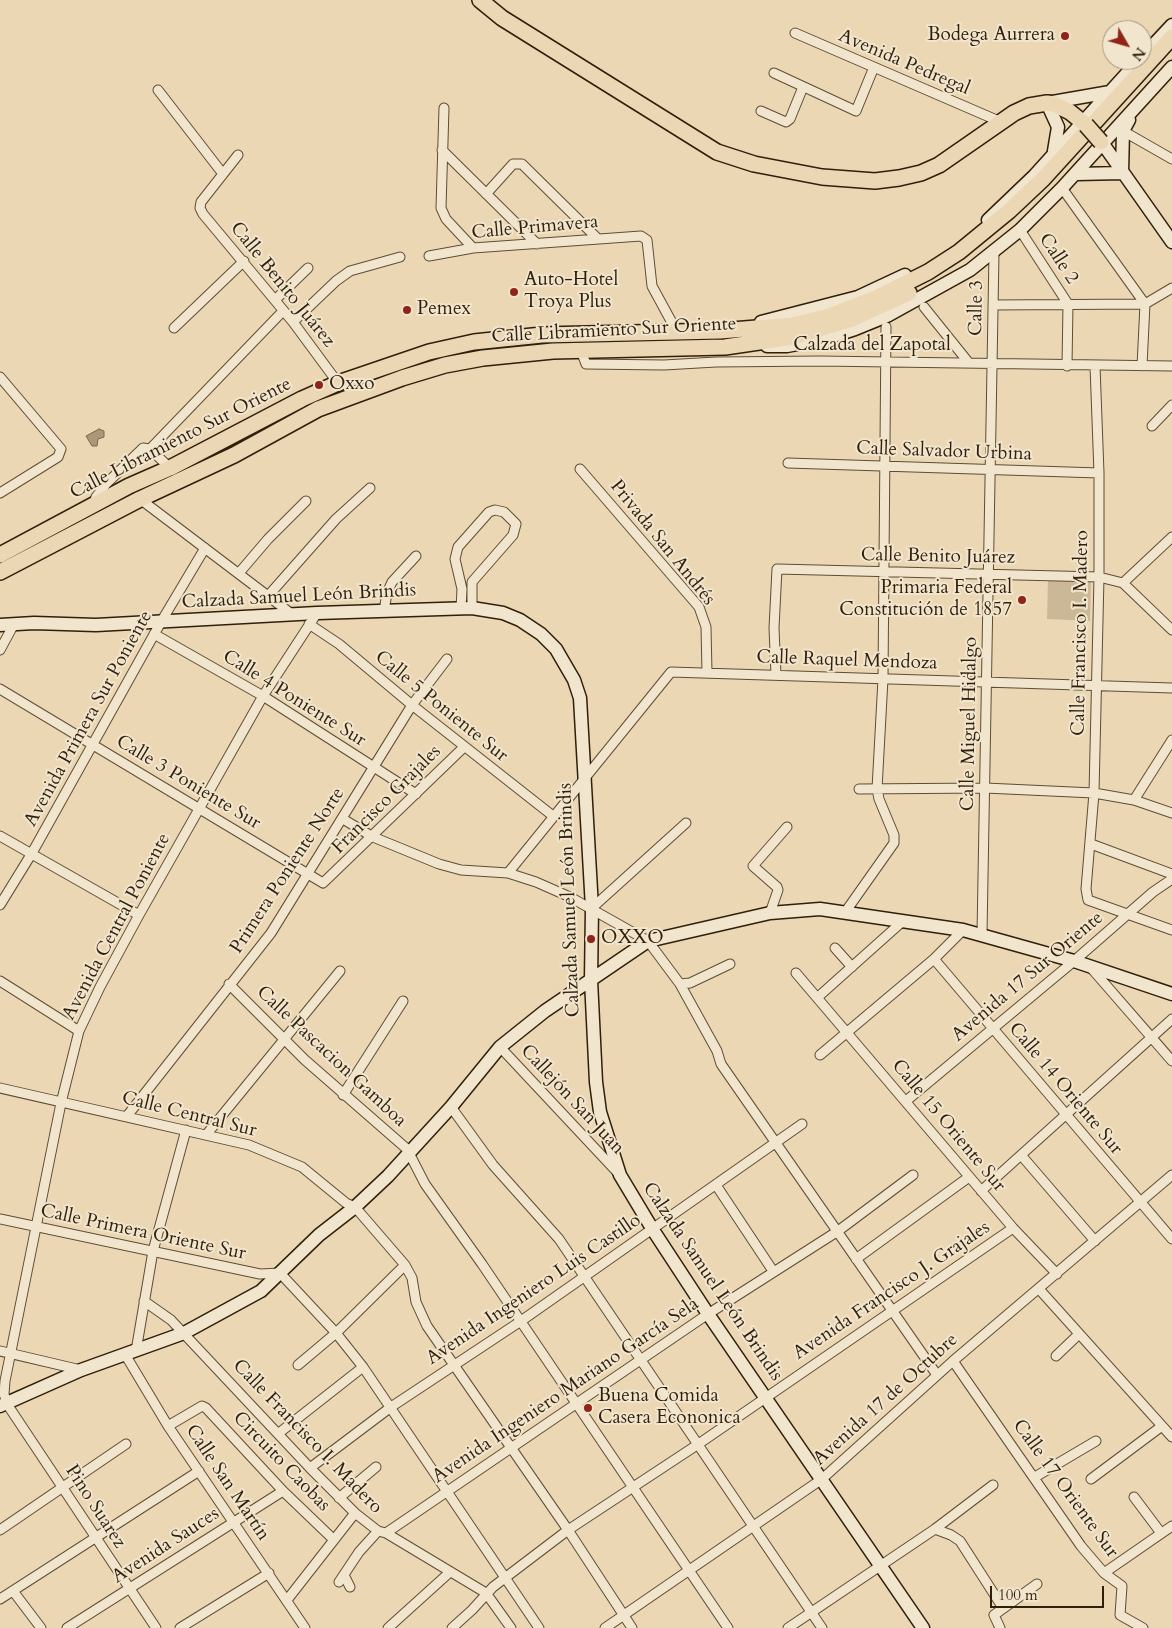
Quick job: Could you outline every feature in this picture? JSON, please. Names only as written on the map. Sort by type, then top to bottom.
[{"type":"main road","points":[[480,0],[502,18],[717,152],[754,164],[822,177],[875,181],[899,178],[921,173],[939,165],[1001,122],[1029,106],[1048,103],[1070,112],[1084,123],[1102,143]]},
{"type":"main road","name":"Calle Libramiento Sur Oriente","points":[[0,555],[128,486],[170,468],[338,383],[429,352],[474,342],[542,335],[720,331],[793,325],[829,316],[884,294],[928,272],[959,252],[998,222],[1042,179],[1172,36]]},
{"type":"main road","name":"Calle Libramiento Sur Oriente","points":[[0,572],[140,499],[234,455],[318,409],[402,378],[445,365],[483,358],[581,351],[609,358],[725,347],[794,337],[852,320],[883,306],[960,263],[1018,216],[1172,51]]},
{"type":"street","points":[[1152,46],[1172,25]]},
{"type":"street","name":"Avenida Pedregal","points":[[795,33],[1001,122]]},
{"type":"street","points":[[725,347],[788,346],[824,339],[887,316],[970,270],[994,253],[1020,230],[1076,174],[1172,67]]},
{"type":"street","points":[[774,73],[856,111],[874,68]]},
{"type":"street","points":[[720,331],[788,316],[858,297],[926,265],[979,228],[1012,198],[1084,123],[1130,70]]},
{"type":"street","points":[[761,111],[786,122],[790,119],[804,87]]},
{"type":"street","points":[[158,90],[223,174],[238,155]]},
{"type":"street","points":[[1054,154],[1058,127],[1048,103],[1110,92]]},
{"type":"street","points":[[1122,173],[1123,131],[1138,103]]},
{"type":"street","points":[[444,108],[441,208],[446,219],[473,248]]},
{"type":"street","points":[[1123,131],[1172,159]]},
{"type":"street","points":[[1102,143],[1172,242]]},
{"type":"street","points":[[442,150],[537,244]]},
{"type":"street","points":[[486,194],[513,164],[522,164],[598,239]]},
{"type":"street","points":[[1076,174],[1122,173]]},
{"type":"street","name":"Calle Benito Juárez","points":[[223,174],[201,202],[200,208],[203,214],[293,322],[338,383]]},
{"type":"street","points":[[1062,188],[1145,304],[1142,366]]},
{"type":"street","name":"Calle 2","points":[[1020,230],[1068,304],[1067,366]]},
{"type":"street","name":"Calle Primavera","points":[[429,256],[473,248],[644,236],[647,240],[652,286],[677,332]]},
{"type":"street","name":"Calle 3","points":[[992,364],[994,253]]},
{"type":"street","points":[[293,322],[350,270],[400,257]]},
{"type":"street","points":[[174,328],[244,262]]},
{"type":"street","points":[[274,300],[308,268]]},
{"type":"street","points":[[993,305],[1145,304],[1172,288]]},
{"type":"street","points":[[924,307],[969,363]]},
{"type":"street","points":[[150,449],[283,311]]},
{"type":"street","points":[[846,911],[894,843],[894,835],[879,799],[877,789],[883,679],[886,327]]},
{"type":"street","name":"Calzada del Zapotal","points":[[609,358],[664,365],[716,362],[820,361],[1172,366]]},
{"type":"street","name":"Calle Miguel Hidalgo","points":[[982,935],[992,364]]},
{"type":"street","name":"Calle Francisco I. Madero","points":[[1095,366],[1099,473],[1099,577],[1094,793],[1086,889],[1088,900],[1128,914]]},
{"type":"street","points":[[0,377],[61,449],[58,457],[0,493]]},
{"type":"street","points":[[1152,426],[1172,405]]},
{"type":"street","points":[[94,506],[96,497],[128,461],[143,448],[150,449],[170,468]]},
{"type":"street","name":"Calle Salvador Urbina","points":[[788,464],[1099,473]]},
{"type":"street","name":"Privada San Andrés","points":[[580,469],[699,607],[706,628],[707,673]]},
{"type":"street","points":[[268,596],[336,518],[370,488]]},
{"type":"street","points":[[140,499],[293,615]]},
{"type":"street","points":[[239,573],[268,539],[306,501]]},
{"type":"street","points":[[495,510],[504,512],[516,524],[513,535],[472,582],[466,608],[455,559],[458,547],[489,512],[495,510]]},
{"type":"street","points":[[1172,537],[1123,583],[1172,630]]},
{"type":"street","name":"Avenida Primera Sur Poniente","points":[[0,905],[32,853],[154,634],[205,548]]},
{"type":"street","points":[[384,611],[387,593],[392,582],[416,556]]},
{"type":"street","name":"Calle Benito Juárez","points":[[776,675],[774,628],[777,569],[1099,577],[1123,583]]},
{"type":"street","name":"Calzada Samuel León Brindis","points":[[0,626],[14,624],[96,625],[316,613],[466,608],[503,613],[520,620],[541,634],[556,649],[574,680],[580,698],[592,908],[591,980],[596,1082],[600,1112],[620,1175],[653,1230],[708,1314],[923,1628]]},
{"type":"street","name":"Avenida Central Poniente","points":[[3,1405],[61,1103],[79,1032],[100,987],[139,915],[263,696],[316,613]]},
{"type":"street","points":[[0,650],[14,624]]},
{"type":"street","name":"Calle 5 Poniente Sur","points":[[309,624],[339,644],[464,747],[553,816]]},
{"type":"street","name":"Calle 4 Poniente Sur","points":[[154,634],[263,696],[416,794]]},
{"type":"street","name":"Primera Poniente Norte","points":[[127,1116],[229,984],[272,933],[412,705],[447,659]]},
{"type":"street","name":"Calle Raquel Mendoza","points":[[585,777],[671,672],[1172,688]]},
{"type":"street","name":"Calle 3 Poniente Sur","points":[[0,689],[307,874]]},
{"type":"street","points":[[1134,800],[1172,740]]},
{"type":"street","name":"Francisco Grajales","points":[[307,874],[323,883],[327,882],[464,747]]},
{"type":"street","points":[[508,874],[585,777]]},
{"type":"street","points":[[859,789],[985,788],[1094,793],[1134,800],[1172,813]]},
{"type":"street","points":[[343,819],[373,837],[439,864],[461,870],[508,874],[536,882],[592,908],[648,941],[680,984],[717,1051],[721,1064],[937,1375]]},
{"type":"street","points":[[592,908],[686,823]]},
{"type":"street","points":[[770,913],[778,890],[777,887],[753,866],[787,827]]},
{"type":"street","points":[[0,836],[139,915]]},
{"type":"street","points":[[1091,844],[1172,874]]},
{"type":"street","name":"Avenida 17 Sur Oriente","points":[[906,1100],[1074,961],[1153,892],[1172,880]]},
{"type":"street","points":[[3,1405],[81,1370],[184,1333],[261,1291],[319,1235],[355,1207],[408,1154],[451,1107],[500,1047],[648,941],[770,913],[803,909],[846,911],[963,930],[1074,961],[1092,969],[1172,994]]},
{"type":"street","points":[[1128,914],[1172,930]]},
{"type":"street","points":[[818,997],[903,921]]},
{"type":"street","points":[[820,1055],[846,1031],[934,959],[963,930]]},
{"type":"street","points":[[835,948],[852,966]]},
{"type":"street","name":"Calle 14 Oriente Sur","points":[[934,959],[1172,1239]]},
{"type":"street","points":[[680,984],[690,983],[730,964]]},
{"type":"street","points":[[1092,969],[1172,1061]]},
{"type":"street","points":[[206,1135],[340,971]]},
{"type":"street","name":"Calle 15 Oriente Sur","points":[[796,973],[906,1100],[968,1177],[1057,1274]]},
{"type":"street","points":[[0,982],[79,1032]]},
{"type":"street","name":"Calle Pascacion Gamboa","points":[[229,984],[343,1095],[407,1149],[425,1184],[521,1321],[728,1628]]},
{"type":"street","points":[[343,1095],[403,1001]]},
{"type":"street","points":[[982,1191],[1172,1019]]},
{"type":"street","name":"Callejón San Juan","points":[[500,1047],[620,1175]]},
{"type":"street","name":"Calle Central Sur","points":[[0,1088],[249,1145],[302,1167],[340,1198],[355,1207],[405,1266],[412,1278],[416,1302],[427,1326],[568,1530],[632,1628]]},
{"type":"street","points":[[451,1107],[493,1165],[559,1240],[822,1628]]},
{"type":"street","name":"Avenida Ingeniero Luis Castillo","points":[[310,1468],[391,1407],[521,1321],[802,1124]]},
{"type":"street","points":[[131,1353],[144,1301],[153,1251],[186,1130]]},
{"type":"street","points":[[1021,1155],[1095,1241]]},
{"type":"street","name":"Avenida Ingeniero Mariano García Sela","points":[[350,1587],[342,1579],[359,1552],[382,1532],[512,1449],[708,1314],[838,1230],[913,1175]]},
{"type":"street","name":"Avenida 17 de Octubre","points":[[605,1628],[822,1479],[953,1361],[1172,1175]]},
{"type":"street","points":[[856,1259],[968,1177]]},
{"type":"street","points":[[716,1185],[774,1271]]},
{"type":"street","name":"Calle Primera Oriente Sur","points":[[0,1219],[260,1274],[280,1273]]},
{"type":"street","name":"Avenida Francisco J. Grajales","points":[[452,1628],[505,1576],[568,1530],[697,1445],[1013,1228]]},
{"type":"street","points":[[298,1365],[336,1333],[405,1266]]},
{"type":"street","points":[[280,1273],[336,1333],[363,1367],[539,1628]]},
{"type":"street","points":[[1039,1289],[1172,1438]]},
{"type":"street","name":"Calle Francisco I. Madero","points":[[144,1301],[171,1320],[184,1333],[310,1468],[355,1513],[382,1532],[486,1593]]},
{"type":"street","points":[[1056,1356],[1079,1334]]},
{"type":"street","points":[[0,1351],[81,1370]]},
{"type":"street","name":"Calle San Martín","points":[[131,1353],[168,1426],[303,1625]]},
{"type":"street","name":"Calle 17 Oriente Sur","points":[[953,1361],[1081,1546],[1104,1572],[1122,1586],[1120,1615],[1144,1628]]},
{"type":"street","points":[[279,1433],[363,1367]]},
{"type":"street","name":"Pino Suarez","points":[[3,1405],[64,1487],[128,1589],[156,1628]]},
{"type":"street","name":"Circuito Caobas","points":[[168,1426],[202,1406],[206,1408],[283,1491],[333,1539]]},
{"type":"street","points":[[1092,1480],[1162,1426]]},
{"type":"street","points":[[1035,1477],[1096,1441]]},
{"type":"street","points":[[1,1528],[126,1444]]},
{"type":"street","points":[[339,1498],[376,1467]]},
{"type":"street","points":[[0,1599],[199,1471]]},
{"type":"street","points":[[788,1628],[810,1611],[935,1529],[993,1485]]},
{"type":"street","name":"Avenida Sauces","points":[[67,1628],[283,1491]]},
{"type":"street","points":[[1134,1497],[1161,1533]]},
{"type":"street","points":[[287,1600],[355,1513]]},
{"type":"street","points":[[1104,1572],[1172,1526]]},
{"type":"street","points":[[935,1529],[951,1535],[960,1541],[1003,1608]]},
{"type":"street","points":[[388,1628],[450,1572]]},
{"type":"street","points":[[180,1628],[269,1573]]},
{"type":"street","points":[[1000,1628],[994,1615],[1037,1584]]},
{"type":"street","points":[[13,1591],[41,1628]]},
{"type":"street","points":[[486,1593],[511,1628]]},
{"type":"street","points":[[293,1628],[303,1625]]},
{"type":"shaded area","points":[[99,429],[104,431],[104,437],[98,439],[97,446],[92,446],[86,436]]},
{"type":"shaded area","points":[[1048,580],[1091,582],[1090,621],[1047,619]]},
{"type":"place","name":"Bodega Aurrera","points":[[1065,36]]},
{"type":"place","name":"Auto-Hotel Troya Plus","points":[[514,292]]},
{"type":"place","name":"Pemex","points":[[407,310]]},
{"type":"place","name":"Oxxo","points":[[319,385]]},
{"type":"place","name":"Primaria Federal Constitución de 1857","points":[[1022,600]]},
{"type":"place","name":"OXXO","points":[[591,939]]},
{"type":"place","name":"Buena Comida Casera Econonica","points":[[588,1408]]}]
